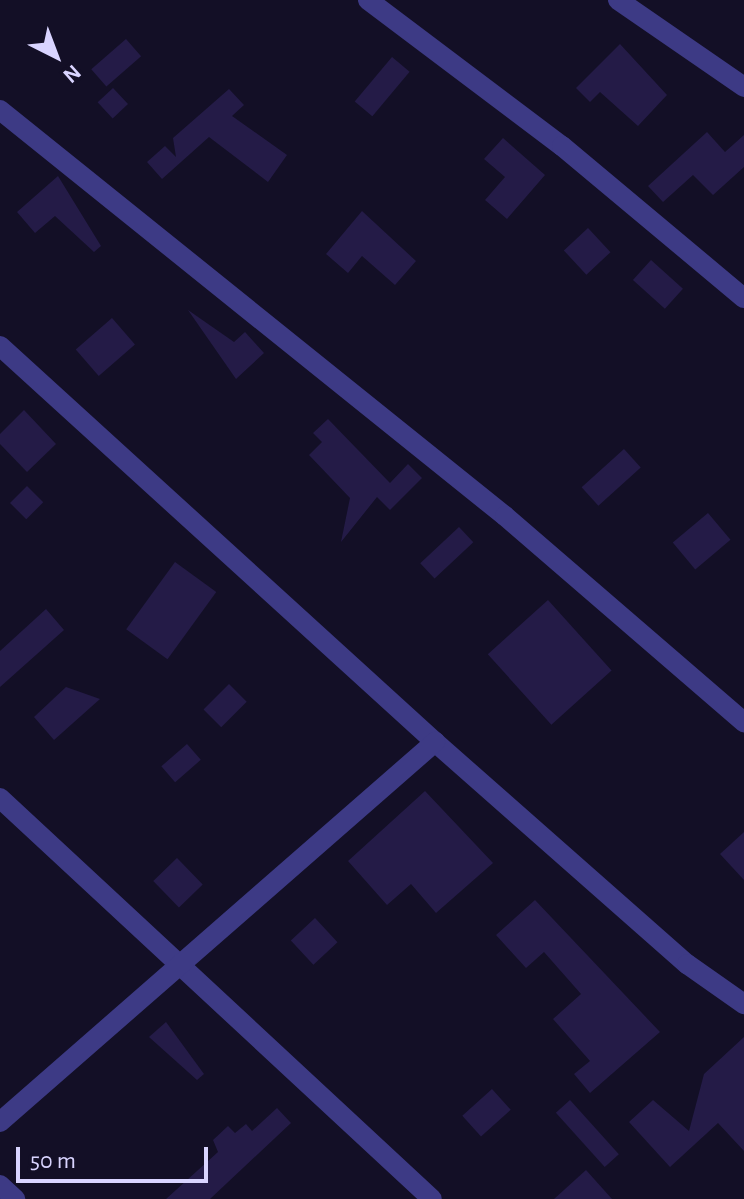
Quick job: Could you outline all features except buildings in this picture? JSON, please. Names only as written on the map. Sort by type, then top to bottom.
[{"type":"street","points":[[368,0],[562,146],[744,298]]},
{"type":"street","points":[[618,0],[744,87]]},
{"type":"street","points":[[0,110],[492,505],[744,722]]},
{"type":"street","points":[[0,346],[435,742],[687,964],[744,1004]]},
{"type":"street","points":[[0,1122],[435,742]]},
{"type":"street","points":[[0,798],[182,962],[432,1199]]},
{"type":"street","points":[[0,1185],[15,1199]]}]
